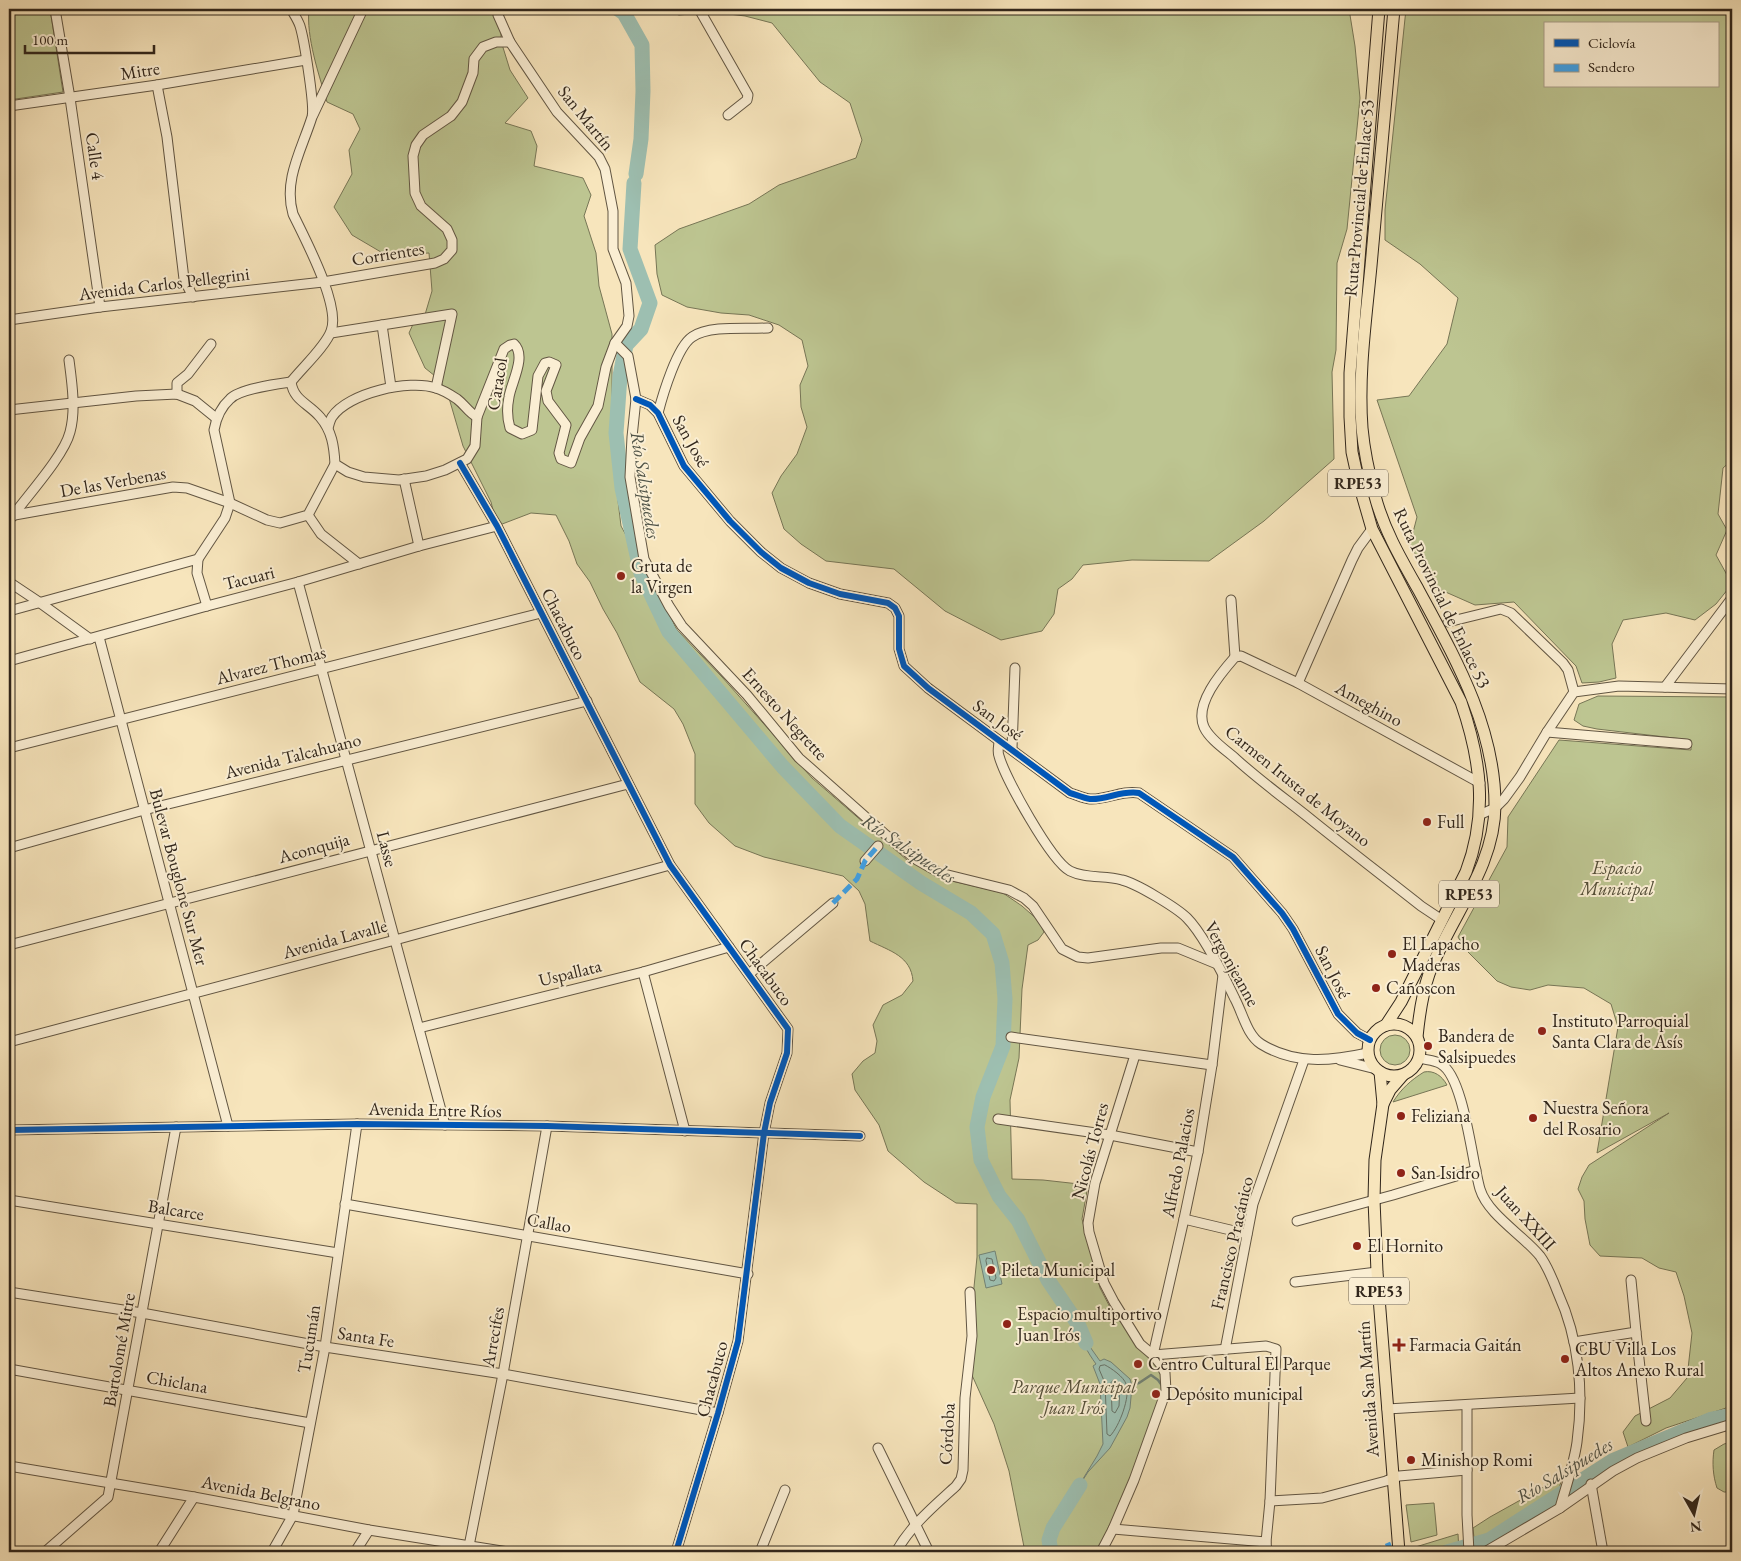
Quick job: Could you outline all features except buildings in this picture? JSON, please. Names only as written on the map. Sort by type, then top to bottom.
[{"type":"main road","name":"Ruta Provincial de Enlace 53","points":[[1379,9],[1349,394],[1352,452],[1372,529],[1461,702],[1480,783],[1480,807],[1474,852],[1443,926],[1429,975],[1417,1037]]},
{"type":"main road","name":"Ruta Provincial de Enlace 53","points":[[1386,1025],[1401,1002],[1443,926],[1481,868],[1489,844],[1495,808],[1494,782],[1487,738],[1481,720],[1466,684],[1382,518],[1371,477],[1362,428],[1361,401],[1365,336],[1394,9]]},
{"type":"main road","points":[[1386,1025],[1400,1024],[1407,1027],[1417,1037]]},
{"type":"main road","name":"RPE53","points":[[1370,1040],[1379,1028],[1386,1025]]},
{"type":"main road","name":"RPE53","points":[[1403,1075],[1413,1068],[1419,1058],[1420,1048],[1417,1037]]},
{"type":"main road","points":[[1368,1053],[1370,1040]]},
{"type":"main road","name":"RPE53","points":[[1368,1053],[1372,1064],[1378,1071]]},
{"type":"main road","points":[[1378,1071],[1387,1075],[1403,1075]]},
{"type":"main road","name":"Avenida San Martín","points":[[1378,1071],[1383,1104],[1375,1160],[1374,1200],[1377,1272],[1399,1551]]},
{"type":"main road","name":"Avenida San Martín","points":[[1383,1104],[1390,1090],[1403,1075]]},
{"type":"street","name":"Calle 4","points":[[55,9],[70,98],[100,307]]},
{"type":"street","points":[[291,9],[300,25],[313,115]]},
{"type":"street","points":[[359,564],[321,534],[308,515],[336,464],[333,440],[328,428],[319,416],[292,392],[291,382],[303,366],[321,348],[331,333],[334,322],[333,309],[323,282],[293,214],[289,201],[289,188],[313,115],[364,9]]},
{"type":"street","name":"San Martín","points":[[498,9],[498,15],[510,42],[557,112],[599,157],[605,169],[613,211],[613,249],[626,283],[629,316],[627,326],[615,343]]},
{"type":"street","points":[[699,9],[748,95],[746,100],[728,115]]},
{"type":"street","name":"Corrientes","points":[[323,282],[435,263],[444,259],[452,250],[452,240],[447,229],[421,206],[415,193],[413,156],[416,144],[423,135],[451,116],[462,102],[473,73],[474,59],[483,47],[496,42],[510,42]]},
{"type":"street","name":"Mitre","points":[[9,106],[306,60]]},
{"type":"street","points":[[157,84],[167,137],[184,280],[193,297]]},
{"type":"street","name":"Avenida Carlos Pellegrini","points":[[9,320],[100,307],[323,282]]},
{"type":"street","points":[[331,333],[452,314],[436,388]]},
{"type":"street","points":[[382,325],[391,387]]},
{"type":"street","points":[[658,413],[666,384],[685,343],[693,336],[710,330],[768,328]]},
{"type":"street","name":"Ernesto Negrette","points":[[615,343],[628,356],[636,400],[630,477],[644,559],[682,626],[747,695],[799,758],[917,860],[940,873],[1009,890],[1024,898],[1033,906],[1062,949],[1078,957],[1088,958],[1161,948],[1178,948],[1217,964]]},
{"type":"street","name":"Caracol","points":[[460,462],[467,459],[475,446],[477,416],[504,349],[514,344],[518,348],[519,354],[516,374],[509,395],[507,419],[510,428],[522,434],[532,430],[538,376],[545,363],[549,362],[556,365],[546,391],[548,401],[566,425],[559,453],[561,459],[571,463],[580,438],[598,406],[606,367],[615,343]]},
{"type":"street","points":[[177,394],[178,383],[188,374],[211,344]]},
{"type":"street","points":[[10,517],[64,448],[70,433],[72,404],[69,360]]},
{"type":"street","points":[[207,606],[197,573],[198,558],[225,518],[230,503],[214,430],[216,418],[231,397],[257,388],[291,382]]},
{"type":"street","points":[[328,428],[332,417],[346,405],[379,390],[407,384],[436,388],[458,399],[470,413],[477,416]]},
{"type":"street","points":[[9,410],[136,396],[177,394],[195,401],[216,418]]},
{"type":"street","name":"San José","points":[[636,400],[650,405],[658,413],[684,466],[730,521],[761,552],[781,568],[809,583],[840,594],[888,603],[895,608],[899,616],[900,649],[904,666],[928,688],[1070,792],[1092,799],[1129,791],[1139,793],[1233,857],[1282,913],[1293,929],[1338,1014],[1357,1033],[1370,1040]]},
{"type":"street","points":[[336,464],[348,472],[364,478],[404,479],[426,476],[445,470],[460,462]]},
{"type":"street","name":"Chacabuco","points":[[460,462],[497,526],[670,865],[788,1029],[787,1053],[770,1104],[764,1133],[748,1274],[738,1341],[676,1552]]},
{"type":"street","points":[[404,479],[419,546]]},
{"type":"street","name":"De las Verbenas","points":[[10,517],[173,487],[187,488],[230,503],[267,520],[280,523],[308,515]]},
{"type":"street","name":"Tacuari","points":[[9,661],[298,582],[419,546],[497,526]]},
{"type":"street","points":[[1298,683],[1352,560],[1372,529]]},
{"type":"street","points":[[9,611],[198,558]]},
{"type":"street","points":[[9,582],[94,638]]},
{"type":"street","name":"Lasse","points":[[298,582],[445,1125]]},
{"type":"street","points":[[1666,687],[1732,598]]},
{"type":"street","points":[[1232,600],[1238,657]]},
{"type":"street","points":[[1448,622],[1501,609],[1511,613],[1563,663],[1568,670],[1574,692]]},
{"type":"street","name":"Alvarez Thomas","points":[[9,748],[541,613]]},
{"type":"street","name":"Bulevar Bouglone Sur Mer","points":[[94,638],[121,720],[228,1126]]},
{"type":"street","name":"Ameghino","points":[[1238,657],[1298,683],[1480,783]]},
{"type":"street","name":"Carmen Irusta de Moyano","points":[[1238,657],[1210,688],[1204,704],[1202,716],[1204,727],[1212,738],[1250,772],[1422,906],[1443,926]]},
{"type":"street","points":[[1012,748],[1015,668]]},
{"type":"street","points":[[1479,815],[1495,808],[1504,799],[1574,692],[1619,686],[1732,689]]},
{"type":"street","name":"Avenida Talcahuano","points":[[9,848],[144,810],[587,701]]},
{"type":"street","points":[[1547,732],[1687,744]]},
{"type":"street","name":"Vergonjeanne","points":[[999,741],[998,754],[1009,782],[1039,833],[1060,862],[1069,870],[1083,876],[1121,880],[1137,886],[1186,917],[1196,929],[1217,964],[1252,1037],[1268,1047],[1304,1060],[1335,1059],[1368,1053]]},
{"type":"street","name":"Aconquija","points":[[9,946],[628,784]]},
{"type":"street","points":[[865,861],[878,846]]},
{"type":"street","name":"Avenida Lavalle","points":[[9,1042],[670,865]]},
{"type":"street","points":[[749,974],[833,903]]},
{"type":"street","name":"Uspallata","points":[[419,1028],[643,972],[729,947]]},
{"type":"street","points":[[643,972],[685,1131]]},
{"type":"street","name":"Alfredo Palacios","points":[[1153,1355],[1198,1152],[1212,1065],[1223,975]]},
{"type":"street","points":[[1011,1037],[1212,1065]]},
{"type":"street","name":"Nicolás Torres","points":[[1101,1552],[1114,1529],[1134,1480],[1166,1391],[1165,1373],[1161,1365],[1140,1344],[1104,1283],[1088,1223],[1094,1184],[1135,1055]]},
{"type":"street","name":"Juan XXIII","points":[[1419,1058],[1441,1064],[1450,1073],[1467,1122],[1480,1189],[1492,1209],[1545,1263],[1563,1302],[1574,1342],[1578,1365],[1580,1398],[1577,1441],[1561,1505]]},
{"type":"street","name":"Vergonjeanne","points":[[1335,1059],[1378,1071]]},
{"type":"street","name":"Francisco Pracánico","points":[[1225,1350],[1253,1204],[1304,1060]]},
{"type":"street","points":[[998,1119],[1110,1134],[1198,1152]]},
{"type":"street","name":"Avenida Entre Ríos","points":[[9,1130],[357,1124],[547,1126],[860,1136]]},
{"type":"street","name":"Tucumán","points":[[272,1552],[293,1515],[324,1347],[357,1124]]},
{"type":"street","name":"Arrecifes","points":[[468,1549],[547,1126]]},
{"type":"street","name":"Bartolomé Mitre","points":[[45,1552],[108,1497],[176,1127]]},
{"type":"street","points":[[1297,1221],[1476,1170]]},
{"type":"street","name":"Balcarce","points":[[9,1200],[338,1253]]},
{"type":"street","name":"Callao","points":[[346,1204],[748,1274]]},
{"type":"street","points":[[1184,1219],[1247,1234]]},
{"type":"street","points":[[1295,1282],[1377,1272]]},
{"type":"street","points":[[1631,1280],[1646,1420]]},
{"type":"street","name":"Santa Fe","points":[[9,1292],[324,1347],[502,1374],[718,1413]]},
{"type":"street","name":"Córdoba","points":[[896,1552],[904,1537],[915,1523],[956,1486],[961,1479],[963,1470],[965,1398],[972,1336],[970,1292]]},
{"type":"street","points":[[1574,1342],[1636,1332]]},
{"type":"street","points":[[1153,1355],[1266,1346],[1276,1349],[1267,1552]]},
{"type":"street","name":"Chiclana","points":[[9,1369],[310,1423]]},
{"type":"street","points":[[1388,1408],[1580,1398]]},
{"type":"street","points":[[1467,1405],[1467,1535],[1469,1552]]},
{"type":"street","points":[[1485,1552],[1591,1484],[1637,1458],[1686,1438],[1732,1424]]},
{"type":"street","points":[[878,1448],[929,1552]]},
{"type":"street","name":"Avenida Belgrano","points":[[9,1466],[194,1497],[468,1549],[508,1552]]},
{"type":"street","points":[[1270,1501],[1322,1498],[1399,1476],[1468,1470]]},
{"type":"street","points":[[1591,1484],[1603,1552]]},
{"type":"street","points":[[760,1552],[785,1490]]},
{"type":"street","points":[[159,1552],[194,1497]]},
{"type":"street","points":[[1114,1529],[1266,1542]]},
{"type":"street","points":[[355,1552],[369,1530]]},
{"type":"green space","points":[[50,9],[63,92],[9,100],[9,14]]},
{"type":"green space","name":"Parque Municipal Juan Irós","points":[[309,9],[501,9],[501,41],[510,70],[528,98],[505,123],[531,131],[537,146],[534,166],[583,178],[591,195],[584,216],[596,253],[599,286],[612,334],[612,450],[621,526],[677,630],[722,677],[812,778],[907,860],[948,880],[1003,893],[1039,921],[1044,932],[1038,940],[1028,945],[1022,989],[1019,1058],[1010,1100],[1012,1179],[1088,1185],[1082,1219],[1100,1288],[1113,1313],[1159,1367],[1164,1383],[1137,1466],[1099,1552],[1025,1552],[1009,1471],[994,1424],[971,1373],[973,1297],[977,1257],[977,1204],[956,1203],[924,1182],[888,1151],[879,1125],[855,1090],[852,1074],[863,1061],[875,1053],[877,1041],[873,1025],[883,1005],[902,995],[913,981],[908,966],[904,960],[892,951],[870,941],[865,904],[859,891],[843,876],[764,857],[735,846],[709,823],[695,804],[695,754],[683,724],[674,709],[640,682],[590,582],[577,564],[569,541],[556,515],[531,513],[497,526],[491,502],[463,446],[449,398],[440,380],[425,368],[409,333],[414,322],[424,318],[432,291],[429,253],[386,255],[352,235],[334,207],[352,174],[349,150],[360,129],[353,114],[327,102],[311,44]]},
{"type":"green space","points":[[660,9],[1352,9],[1350,15],[1360,98],[1347,229],[1337,263],[1336,350],[1332,372],[1334,459],[1264,521],[1209,561],[1132,560],[1083,565],[1072,579],[1058,589],[1054,614],[1042,631],[1001,640],[945,611],[894,569],[826,561],[801,544],[784,529],[772,493],[781,476],[797,454],[807,427],[801,407],[800,385],[808,366],[802,340],[779,325],[749,315],[721,313],[687,307],[662,295],[657,274],[655,245],[679,229],[749,204],[779,185],[856,158],[862,140],[850,103],[820,82],[772,23],[745,16],[713,12],[679,15]]},
{"type":"green space","points":[[1406,9],[1732,9],[1732,460],[1723,468],[1718,514],[1727,530],[1716,555],[1732,584],[1716,604],[1695,620],[1666,613],[1623,620],[1612,644],[1616,678],[1582,683],[1576,666],[1514,602],[1475,605],[1432,586],[1410,544],[1417,517],[1377,400],[1409,396],[1447,344],[1458,298],[1420,264],[1385,240],[1385,210]]},
{"type":"green space","name":"Espacio Municipal","points":[[1598,696],[1732,697],[1732,1406],[1666,1428],[1628,1447],[1623,1432],[1635,1416],[1670,1398],[1687,1378],[1692,1333],[1684,1296],[1676,1272],[1659,1268],[1642,1258],[1600,1256],[1590,1245],[1584,1201],[1578,1189],[1589,1165],[1669,1113],[1597,1153],[1618,1027],[1611,1004],[1584,988],[1548,985],[1530,990],[1511,987],[1497,981],[1465,949],[1458,937],[1507,847],[1508,817],[1559,740],[1691,750],[1691,740],[1597,729],[1583,726],[1574,720],[1579,704]]},
{"type":"green space","points":[[1395,1035],[1401,1036],[1409,1044],[1409,1056],[1401,1064],[1395,1065],[1389,1064],[1381,1056],[1380,1050],[1381,1044],[1389,1036]]},
{"type":"green space","points":[[1424,1072],[1437,1074],[1447,1085],[1393,1102],[1407,1085]]},
{"type":"green space","points":[[1732,1442],[1732,1492],[1724,1492],[1717,1488],[1713,1469],[1714,1450]]},
{"type":"green space","points":[[1564,1470],[1555,1504],[1476,1551],[1473,1528],[1542,1488]]},
{"type":"green space","points":[[1434,1503],[1437,1535],[1411,1542],[1406,1505]]},
{"type":"green space","points":[[1458,1534],[1459,1552],[1409,1552],[1409,1549]]},
{"type":"water","name":"Pileta Municipal","points":[[995,1251],[1002,1284],[986,1288],[979,1255]]},
{"type":"water","points":[[1078,1324],[1088,1344],[1100,1361],[1104,1359],[1111,1362],[1130,1379],[1132,1386],[1130,1408],[1127,1417],[1110,1448],[1088,1472],[1070,1500],[1103,1444],[1100,1384],[1093,1366],[1096,1364],[1082,1340]]},
{"type":"waterway","name":"Río Salsipuedes","points":[[618,9],[624,13],[642,45],[641,139],[636,174]]},
{"type":"waterway","name":"Río Salsipuedes","points":[[634,183],[630,249],[650,303],[641,329],[626,345],[620,376],[616,433],[622,488],[641,573],[669,632],[783,767],[840,826],[921,883],[971,913],[993,934],[1002,963],[1005,999],[1003,1046],[983,1097],[977,1127],[981,1160],[999,1196],[1018,1220],[1048,1280],[1078,1324],[1086,1343]]},
{"type":"waterway","points":[[1129,1385],[1139,1383],[1151,1375],[1163,1387]]},
{"type":"waterway","name":"Río Salsipuedes","points":[[1447,1552],[1489,1540],[1612,1461],[1712,1419],[1732,1415]]},
{"type":"waterway","name":"Río Salsipuedes","points":[[1051,1552],[1049,1540],[1053,1528],[1080,1485]]},
{"type":"marked path","points":[[833,903],[857,879],[865,861],[878,846]]},
{"type":"marked path","points":[[1372,1552],[1391,1544]]},
{"type":"cycle path","points":[[636,399],[650,405],[658,413],[684,466],[730,521],[761,552],[781,568],[809,583],[840,594],[888,603],[895,608],[899,616],[899,649],[904,666],[928,688],[1070,793],[1090,799],[1132,792],[1139,793],[1233,857],[1282,913],[1293,929],[1338,1014],[1357,1033],[1370,1040]]},
{"type":"cycle path","points":[[460,463],[497,526],[670,865],[788,1029],[787,1053],[770,1103],[764,1133],[738,1341],[676,1552]]},
{"type":"cycle path","points":[[9,1130],[357,1124],[547,1126],[860,1136]]},
{"type":"place","name":"Gruta de la Virgen","points":[[621,576]]},
{"type":"place","name":"Full","points":[[1427,822]]},
{"type":"place","name":"El Lapacho Maderas","points":[[1392,954]]},
{"type":"place","name":"Cañoscon","points":[[1376,988]]},
{"type":"place","name":"Instituto Parroquial Santa Clara de Asís","points":[[1542,1031]]},
{"type":"place","name":"Bandera de Salsipuedes","points":[[1428,1046]]},
{"type":"place","name":"Feliziana","points":[[1401,1116]]},
{"type":"place","name":"Nuestra Señora del Rosario","points":[[1533,1118]]},
{"type":"place","name":"San Isidro","points":[[1401,1173]]},
{"type":"place","name":"El Hornito","points":[[1357,1246]]},
{"type":"place","name":"Pileta Municipal","points":[[991,1270]]},
{"type":"place","name":"Espacio multiportivo Juan Irós","points":[[1007,1324]]},
{"type":"place","name":"Farmacia Gaitán","points":[[1399,1345]]},
{"type":"place","name":"CBU Villa Los Altos Anexo Rural","points":[[1565,1359]]},
{"type":"place","name":"Centro Cultural El Parque","points":[[1138,1364]]},
{"type":"place","name":"Depósito municipal","points":[[1156,1394]]},
{"type":"place","name":"Minishop Romi","points":[[1411,1460]]}]
